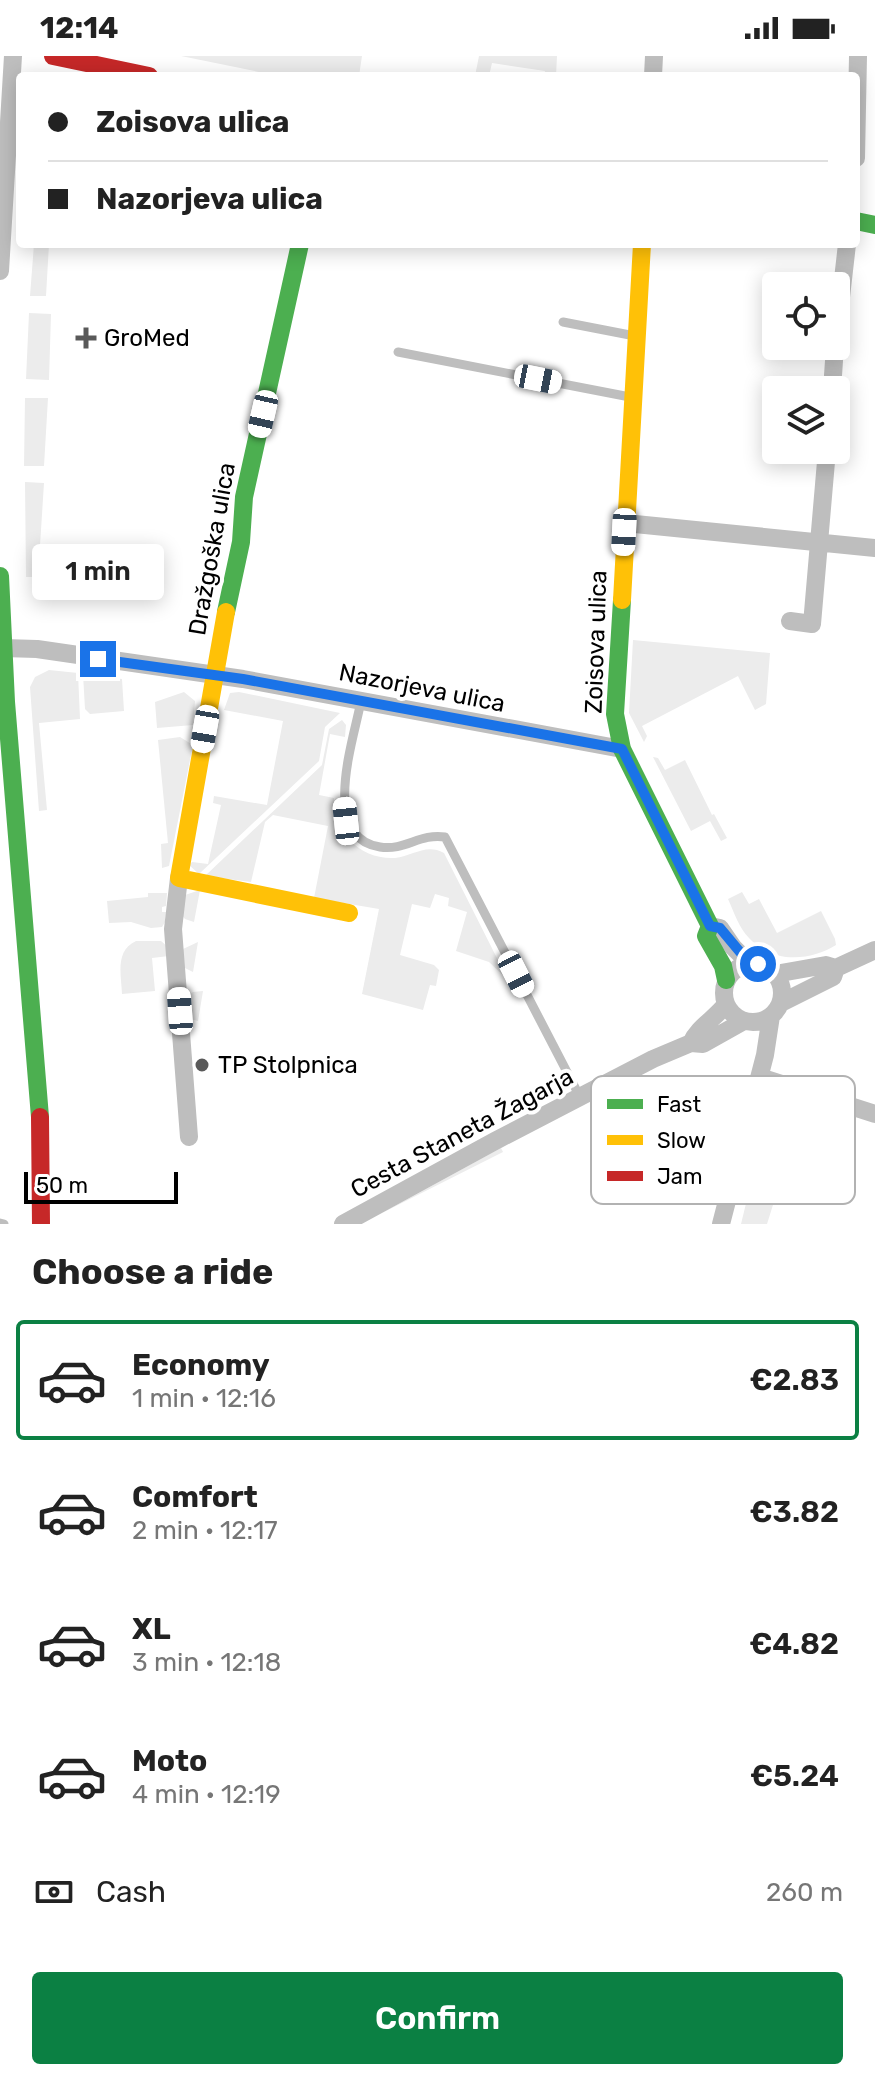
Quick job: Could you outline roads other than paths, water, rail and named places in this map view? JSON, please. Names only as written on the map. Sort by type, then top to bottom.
[{"type":"street","points":[[0,271],[13,56]]},
{"type":"street","points":[[53,56],[130,72]]},
{"type":"street","name":"Dražgoška ulica","points":[[213,676],[241,542],[244,497],[299,248]]},
{"type":"street","name":"Zoisova ulica","points":[[642,248],[615,706],[617,731],[622,749],[710,926],[706,936],[723,966],[726,980]]},
{"type":"street","points":[[844,272],[847,248]]},
{"type":"street","points":[[790,621],[812,624],[826,464]]},
{"type":"street","points":[[625,523],[875,548]]},
{"type":"street","points":[[0,576],[3,648],[40,1102],[41,1224]]},
{"type":"street","name":"Nazorjeva ulica","points":[[3,648],[37,649],[213,676],[622,749]]},
{"type":"street","points":[[189,1137],[173,929],[213,676]]},
{"type":"street","points":[[179,878],[349,913]]},
{"type":"street","name":"Zoisova ulica","points":[[710,926],[720,928],[750,964]]},
{"type":"street","points":[[775,974],[826,965],[836,968],[875,950]]},
{"type":"street","points":[[760,1076],[776,1009],[782,992],[775,974],[768,968],[750,964],[739,967],[726,980],[726,1004],[734,1015],[744,1021],[756,1022],[776,1009],[833,977],[836,968]]},
{"type":"street","name":"Cesta Staneta Žagarja","points":[[691,1043],[696,1032],[726,1004]]},
{"type":"street","name":"Cesta Staneta Žagarja","points":[[620,1076],[691,1043],[703,1044],[744,1021]]},
{"type":"street","name":"Cesta Staneta Žagarja","points":[[343,1224],[591,1091]]},
{"type":"street","points":[[855,1108],[875,1114]]},
{"type":"street","points":[[721,1224],[726,1204]]},
{"type":"lane","points":[[563,322],[638,336]]},
{"type":"lane","points":[[398,352],[634,398]]},
{"type":"lane","points":[[361,701],[343,794],[346,821],[359,838],[377,847],[397,848],[430,835],[445,837],[580,1097]]},
{"type":"place","name":"GroMed","points":[[86,338]]},
{"type":"place","name":"TP Stolpnica","points":[[202,1065]]}]
